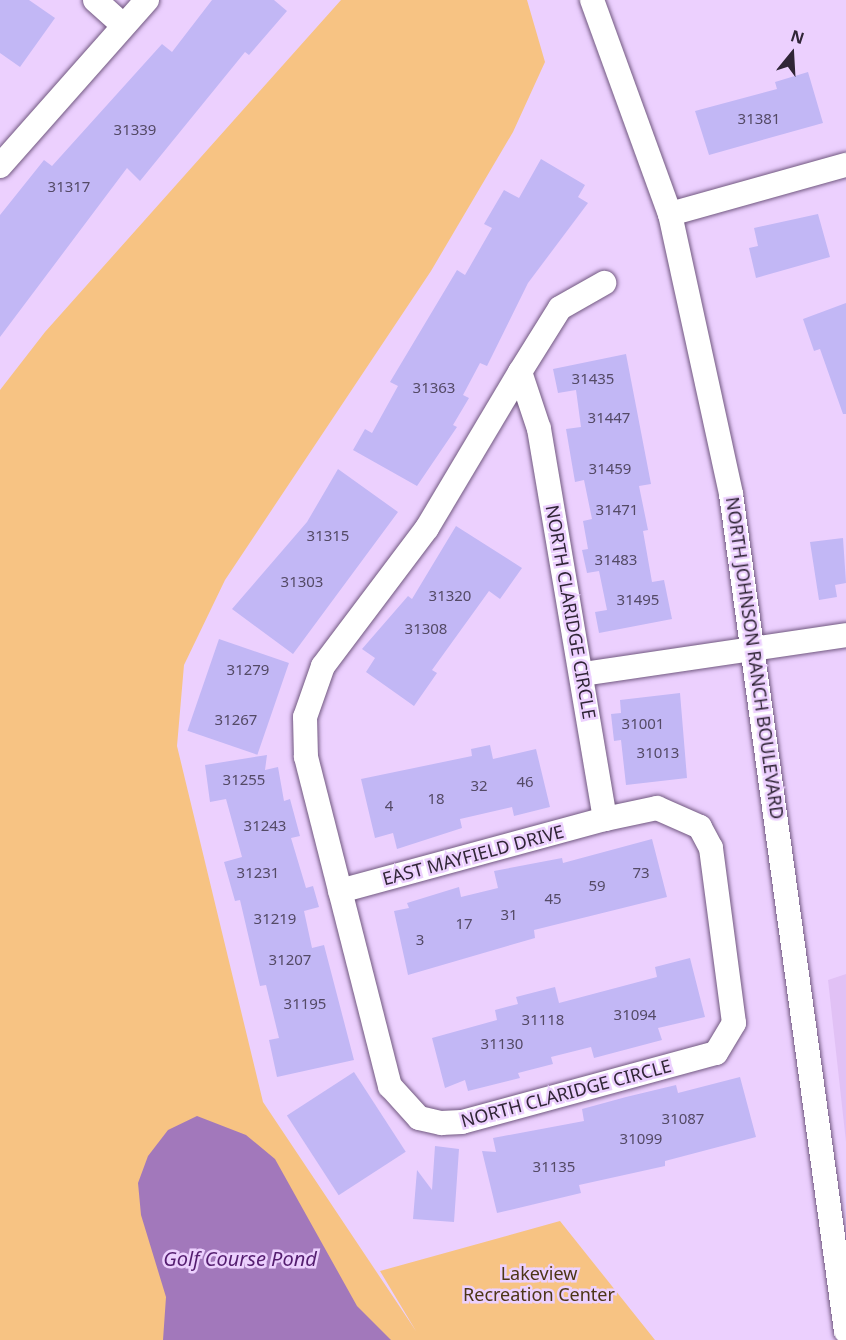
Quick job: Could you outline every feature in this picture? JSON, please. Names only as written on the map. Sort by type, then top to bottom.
[{"type":"street","points":[[95,0],[123,25]]},
{"type":"street","points":[[0,166],[147,0]]},
{"type":"street","name":"NORTH JOHNSON RANCH BOULEVARD","points":[[592,0],[669,214],[707,369],[754,648],[846,1331]]},
{"type":"street","points":[[669,214],[846,165]]},
{"type":"street","name":"NORTH CLARIDGE CIRCLE","points":[[520,372],[539,429],[583,674],[605,819],[657,807],[676,811],[700,826],[711,848],[734,1023],[716,1053],[462,1122],[419,1118],[390,1086],[306,757],[311,692],[323,666],[428,528],[520,372],[560,308],[604,283]]},
{"type":"street","points":[[583,674],[846,634]]},
{"type":"street","name":"EAST MAYFIELD DRIVE","points":[[340,891],[605,819]]},
{"type":"shaded area","points":[[846,974],[846,1142],[828,980]]},
{"type":"green space","name":"Lakeview Recreation Center","points":[[341,0],[527,0],[545,62],[513,132],[431,271],[225,580],[184,665],[177,746],[263,1102],[416,1331],[380,1271],[560,1221],[655,1340],[0,1340],[0,390],[45,332]]},
{"type":"water","name":"Golf Course Pond","points":[[197,1116],[246,1135],[275,1159],[357,1306],[391,1340],[163,1340],[166,1297],[141,1215],[138,1183],[148,1156],[168,1130]]},
{"type":"building","points":[[0,0],[29,0],[55,18],[20,67],[0,53]]},
{"type":"building","points":[[212,0],[274,0],[287,11],[249,55],[245,52],[140,181],[127,168],[0,337],[0,215],[44,160],[52,166],[162,44],[172,52]]},
{"type":"building","points":[[808,72],[823,123],[709,155],[695,111],[777,89],[775,82]]},
{"type":"building","points":[[541,159],[585,185],[578,197],[588,203],[528,283],[487,366],[480,363],[463,395],[469,398],[453,425],[457,427],[417,486],[353,450],[365,429],[372,433],[398,386],[390,382],[457,270],[465,275],[492,228],[484,224],[504,190],[519,198]]},
{"type":"building","points":[[818,214],[830,257],[756,278],[749,248],[758,246],[754,228]]},
{"type":"building","points":[[846,303],[846,414],[843,414],[820,349],[814,351],[803,319]]},
{"type":"building","points":[[626,354],[651,484],[639,486],[648,530],[643,531],[652,582],[664,580],[672,619],[599,633],[595,612],[607,610],[599,571],[587,573],[582,550],[588,549],[583,521],[592,519],[584,480],[575,482],[566,429],[581,427],[576,390],[558,393],[553,369]]},
{"type":"building","points":[[338,469],[398,512],[293,654],[232,609],[307,522]]},
{"type":"building","points":[[456,526],[522,568],[500,599],[489,591],[432,670],[437,673],[414,706],[366,672],[375,658],[362,649],[408,596],[412,599]]},
{"type":"building","points":[[843,538],[846,583],[835,585],[837,597],[819,600],[810,542]]},
{"type":"building","points":[[219,639],[289,663],[257,755],[187,731]]},
{"type":"building","points":[[680,693],[687,778],[626,785],[621,740],[614,741],[611,714],[621,713],[620,700]]},
{"type":"building","points":[[490,745],[493,759],[536,749],[550,807],[514,816],[512,807],[460,819],[462,828],[397,849],[393,833],[375,838],[361,779],[472,756],[471,749]]},
{"type":"building","points":[[267,755],[265,770],[278,767],[284,801],[290,799],[300,836],[291,838],[306,888],[313,886],[319,907],[304,911],[312,948],[324,945],[354,1060],[277,1077],[269,1040],[279,1038],[266,985],[260,986],[240,900],[235,901],[224,862],[242,857],[226,799],[210,802],[205,765]]},
{"type":"building","points":[[652,839],[667,897],[534,930],[535,938],[408,975],[394,911],[409,908],[407,903],[459,887],[461,897],[498,888],[494,871],[562,858],[563,863]]},
{"type":"building","points":[[690,958],[705,1017],[658,1028],[662,1040],[594,1058],[591,1047],[551,1057],[553,1064],[518,1073],[520,1078],[468,1091],[465,1080],[445,1088],[432,1038],[497,1020],[495,1010],[518,1004],[516,997],[555,987],[559,1003],[657,977],[655,967]]},
{"type":"building","points":[[354,1072],[406,1152],[339,1195],[287,1116]]},
{"type":"building","points":[[740,1077],[756,1137],[665,1161],[665,1166],[579,1185],[581,1193],[497,1213],[482,1151],[496,1152],[493,1138],[584,1121],[582,1109],[626,1097],[676,1085],[678,1093]]},
{"type":"building","points":[[435,1146],[459,1149],[454,1222],[413,1219],[417,1170],[432,1190]]}]
